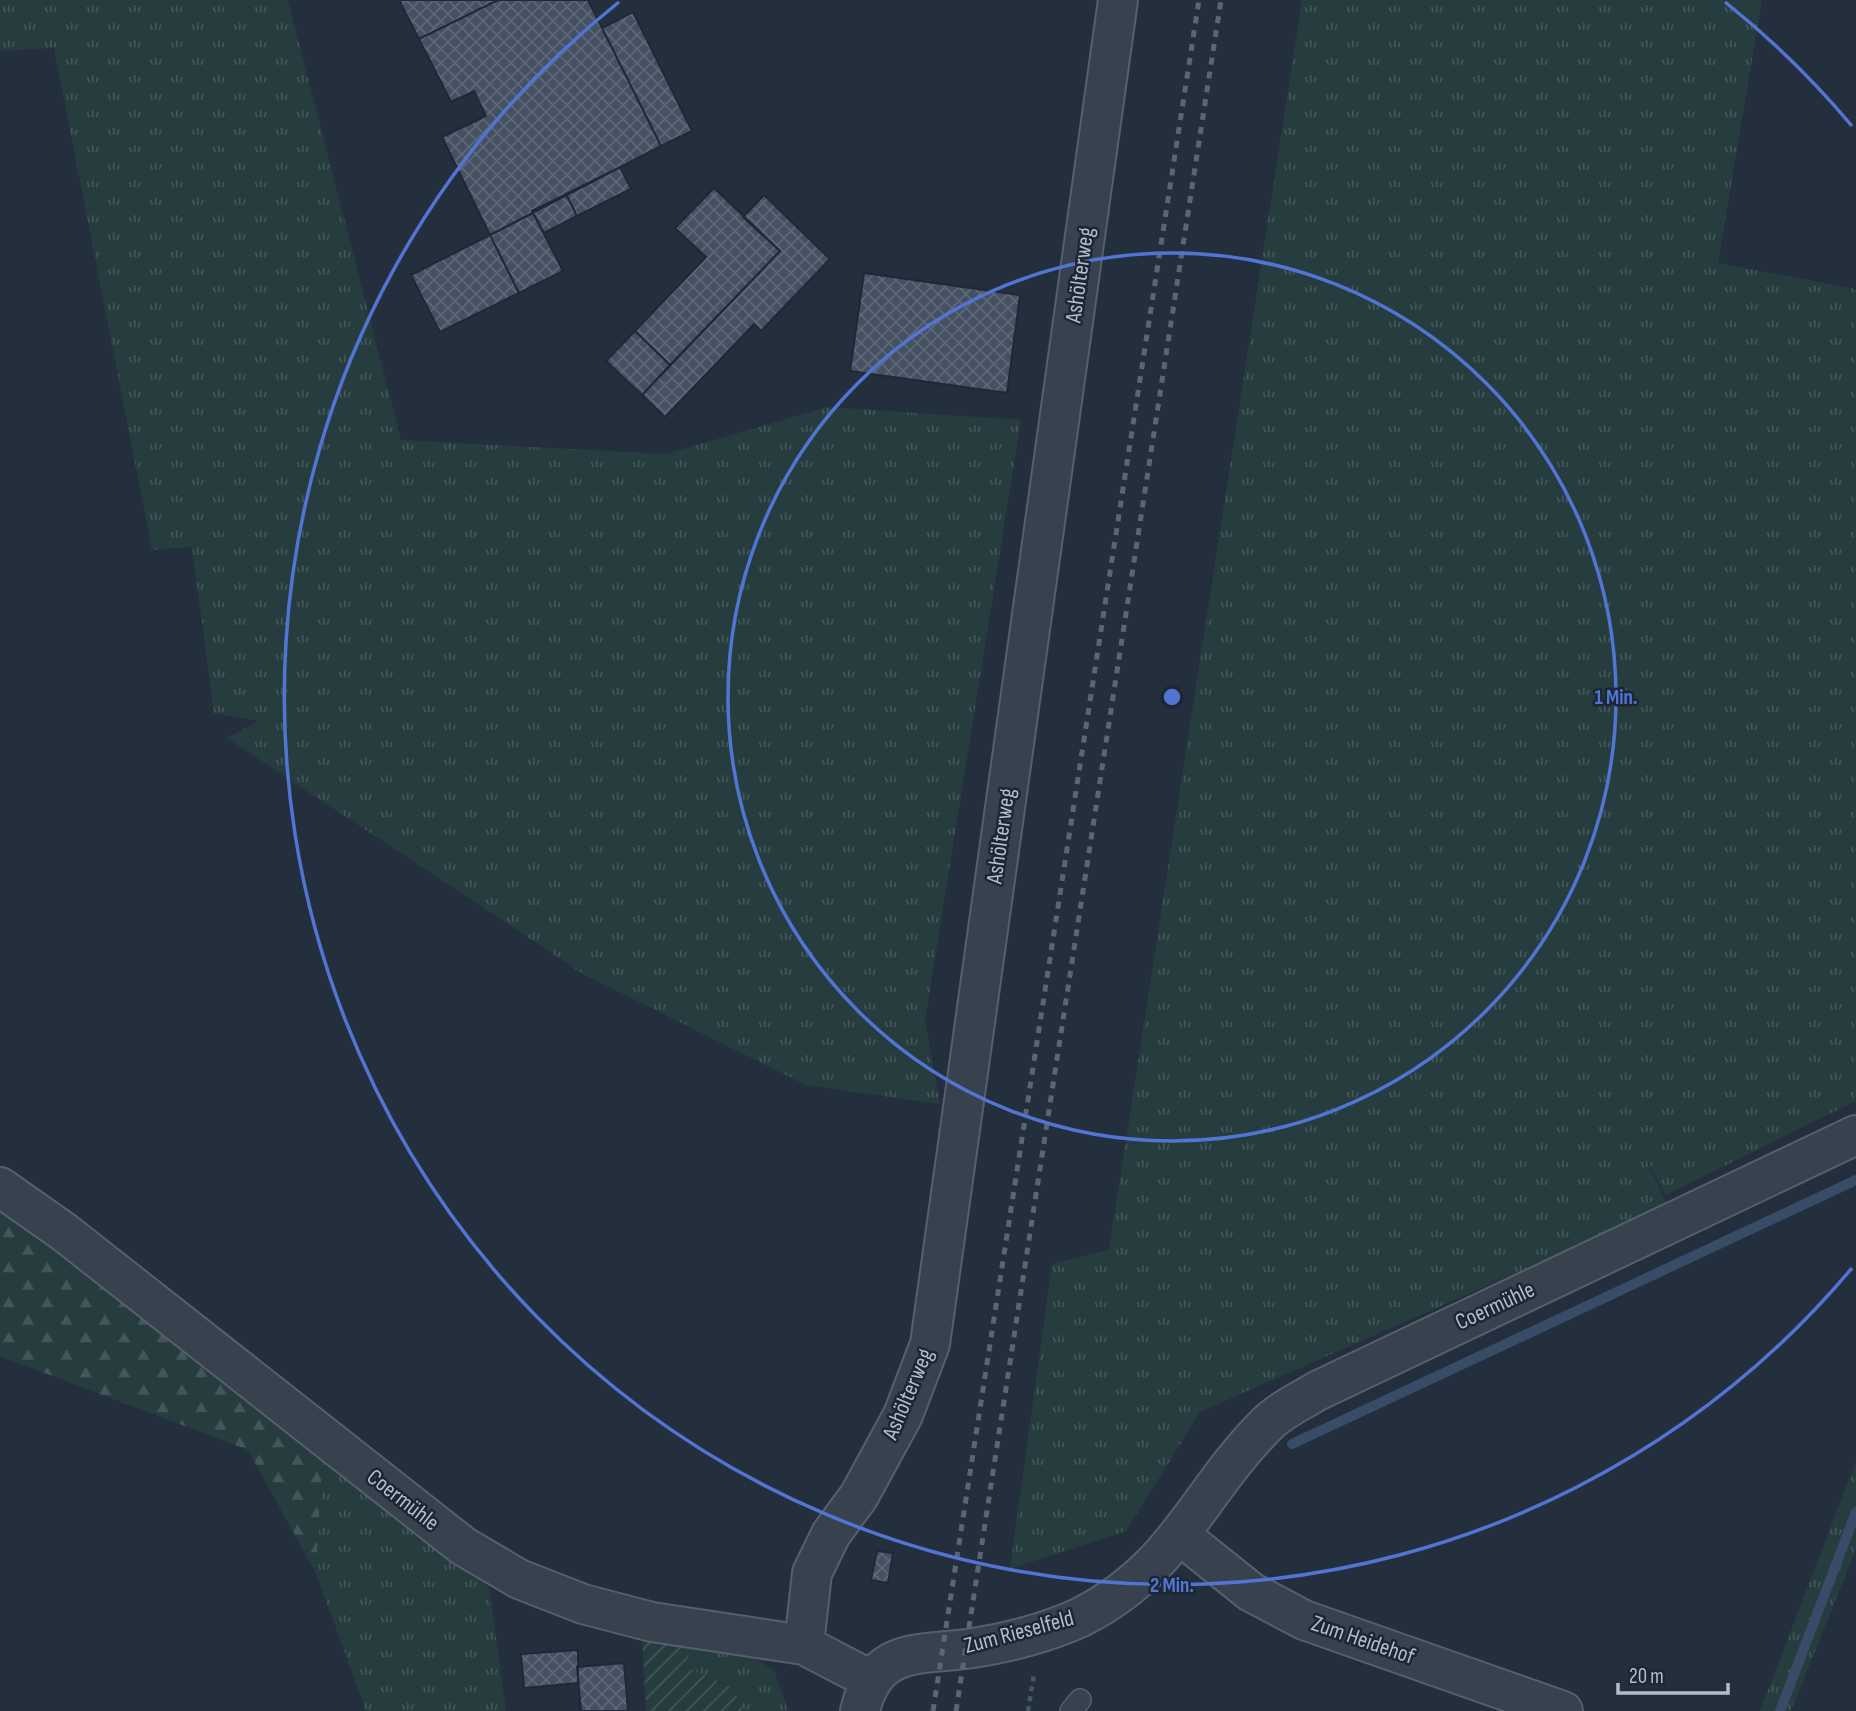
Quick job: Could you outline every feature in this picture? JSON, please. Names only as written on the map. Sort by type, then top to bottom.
[{"type":"street","name":"Ashölterweg","points":[[804,1645],[812,1573],[831,1534],[859,1496],[904,1415],[930,1344],[1118,0]]},
{"type":"street","name":"Coermühle","points":[[1181,1536],[1236,1460],[1270,1422],[1317,1391],[1856,1135]]},
{"type":"street","name":"Coermühle","points":[[0,1187],[64,1231],[452,1538],[519,1579],[583,1604],[652,1622],[804,1645],[865,1696]]},
{"type":"street","name":"Zum Rieselfeld","points":[[865,1696],[886,1665],[916,1654],[976,1648],[1078,1618],[1125,1590],[1150,1570],[1181,1536]]},
{"type":"street","name":"Zum Heidehof","points":[[1181,1536],[1251,1592],[1304,1620],[1563,1711]]},
{"type":"green space","points":[[0,0],[288,0],[401,440],[666,454],[827,407],[1021,420],[925,1021],[940,1104],[806,1085],[583,974],[227,738],[259,721],[214,713],[192,547],[152,550],[54,48],[0,51]]},
{"type":"green space","points":[[1302,0],[1762,0],[1718,263],[1856,289],[1856,1101],[1666,1195],[1642,1151],[1668,1206],[1200,1412],[1126,1531],[1010,1569],[1052,1264],[1109,1250]]},
{"type":"green space","points":[[0,1208],[323,1447],[316,1573],[248,1450],[0,1356]]},
{"type":"green space","points":[[323,1447],[489,1587],[506,1711],[366,1711],[316,1573]]},
{"type":"green space","points":[[1856,1461],[1856,1549],[1791,1711],[1760,1711]]},
{"type":"green space","points":[[642,1638],[692,1641],[686,1667],[731,1687],[745,1711],[646,1711]]},
{"type":"green space","points":[[692,1641],[736,1648],[774,1670],[788,1711],[745,1711],[731,1687],[686,1667]]},
{"type":"building","points":[[399,0],[498,0],[419,39]]},
{"type":"building","points":[[498,0],[588,0],[661,146],[490,235],[442,137],[486,116],[474,91],[451,102],[419,39]]},
{"type":"building","points":[[633,12],[692,131],[661,146],[602,28]]},
{"type":"building","points":[[620,167],[631,189],[577,216],[566,194]]},
{"type":"building","points":[[714,188],[780,251],[670,365],[635,331],[706,257],[675,228]]},
{"type":"building","points":[[566,194],[577,216],[544,233],[532,211]]},
{"type":"building","points":[[764,195],[830,259],[761,331],[754,324],[665,417],[642,395],[780,251],[743,217]]},
{"type":"building","points":[[533,213],[563,271],[519,293],[490,235]]},
{"type":"building","points":[[490,235],[519,293],[440,332],[411,275]]},
{"type":"building","points":[[864,273],[1020,295],[1007,393],[850,371]]},
{"type":"building","points":[[635,331],[670,365],[642,395],[606,361]]},
{"type":"building","points":[[877,1551],[893,1553],[888,1583],[871,1580]]},
{"type":"building","points":[[578,1650],[578,1683],[524,1688],[521,1654]]},
{"type":"building","points":[[624,1663],[628,1711],[581,1711],[577,1667]]},
{"type":"waterway","points":[[1292,1444],[1856,1180]]},
{"type":"waterway","points":[[1780,1711],[1856,1512]]},
{"type":"railway","points":[[933,1711],[1199,0]]},
{"type":"railway","points":[[956,1711],[1221,0]]}]
